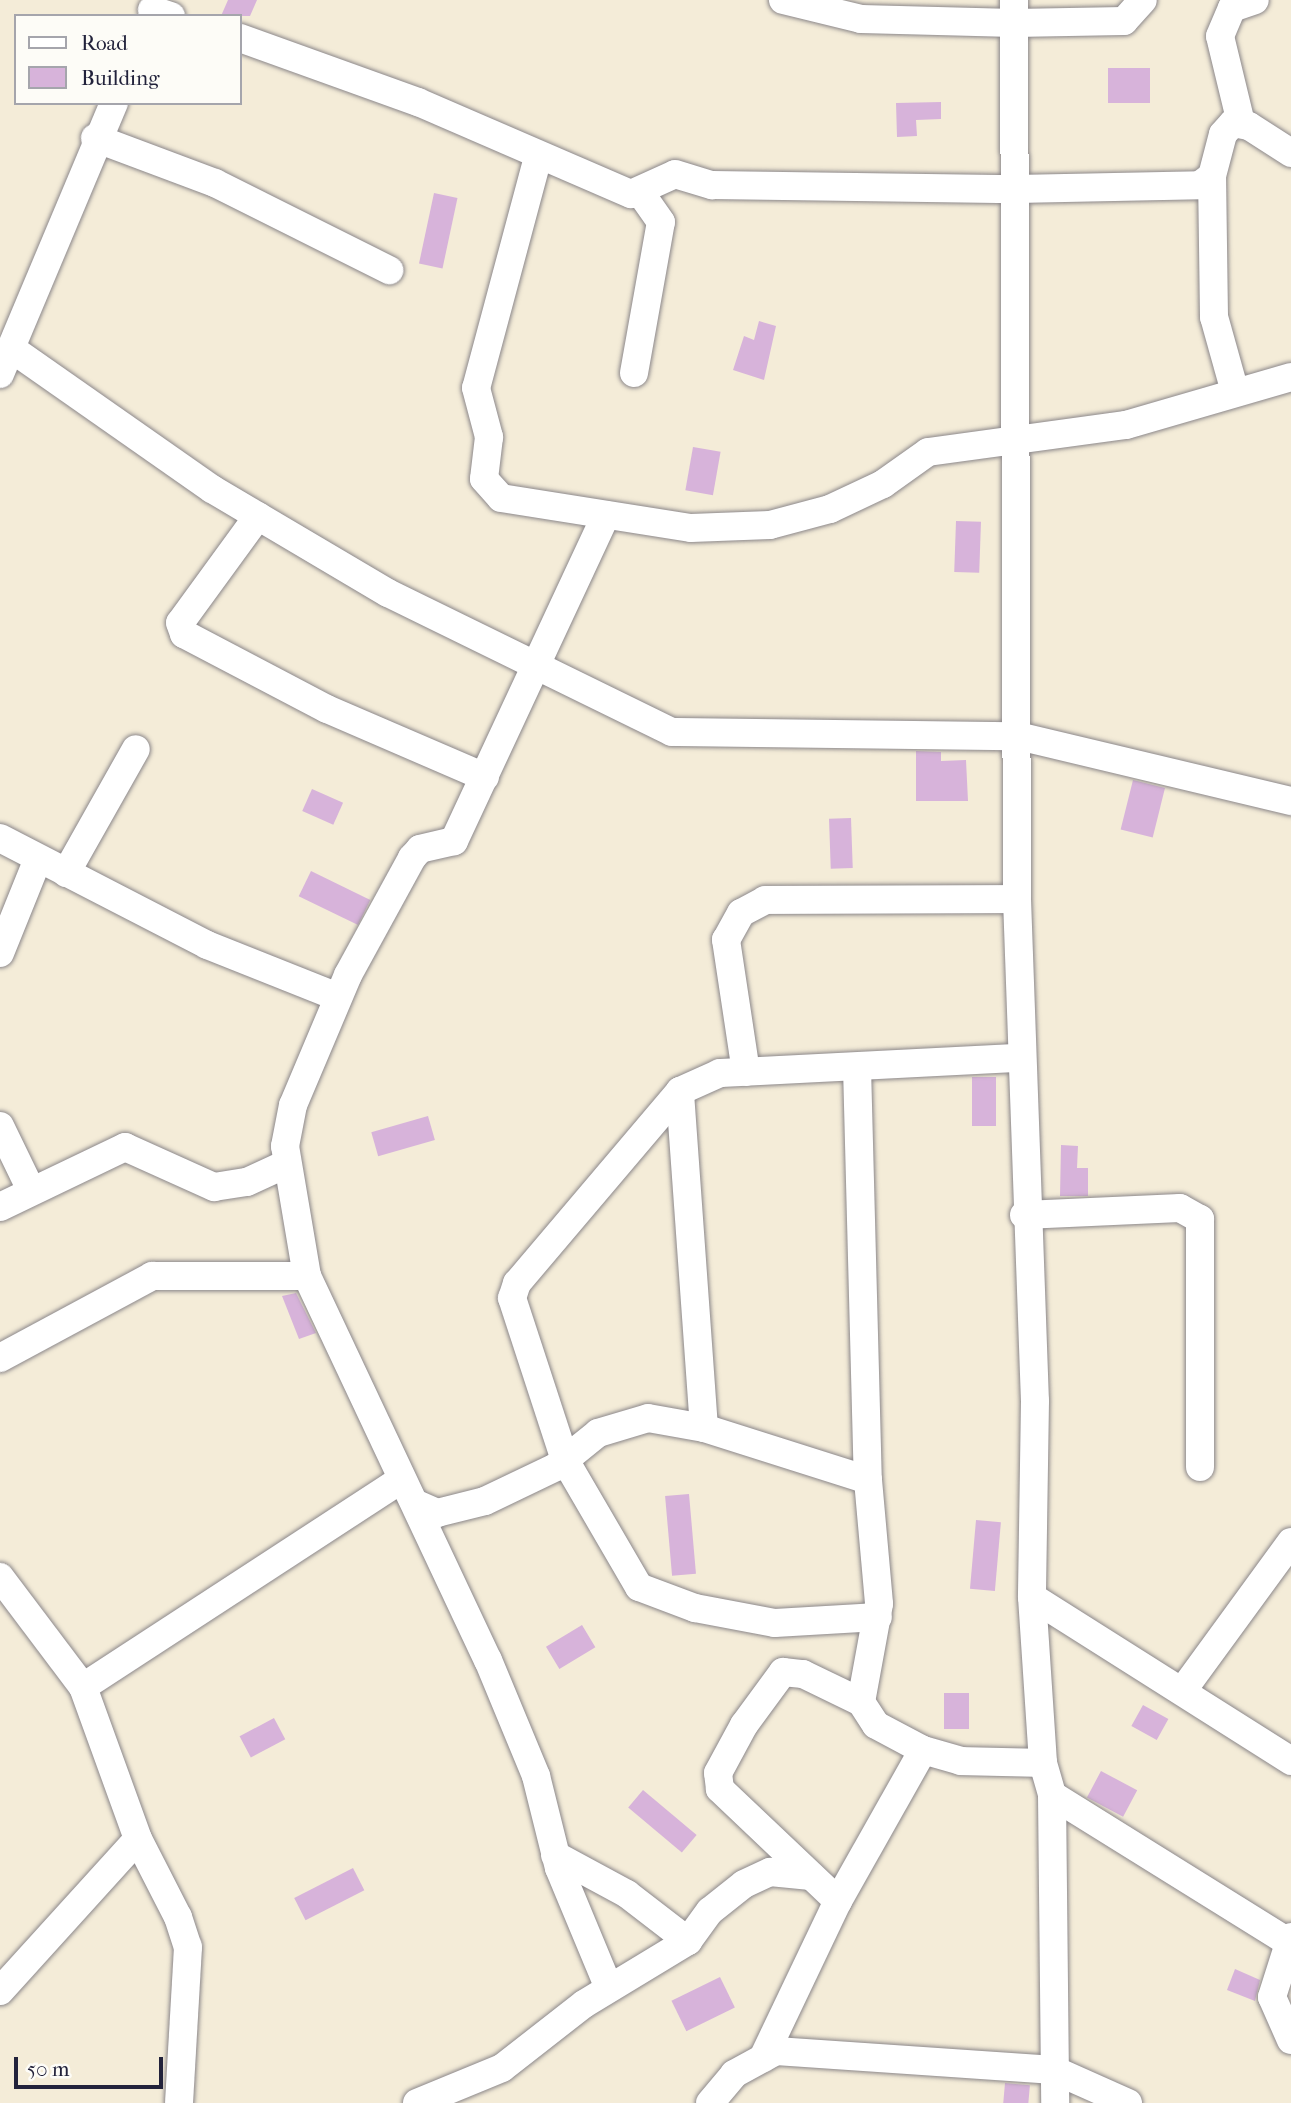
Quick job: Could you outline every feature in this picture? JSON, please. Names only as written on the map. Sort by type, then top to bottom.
[{"type":"street","points":[[783,0],[894,10],[1014,11],[1124,21],[1143,0]]},
{"type":"street","points":[[1255,0],[1232,8],[1220,36],[1241,122],[1291,153]]},
{"type":"street","points":[[1014,11],[1017,899],[1024,1215],[1035,1401],[1032,1597],[1043,1763],[1052,1795],[1055,2103]]},
{"type":"street","points":[[242,39],[418,102],[622,192],[640,192],[675,174],[712,185],[1016,190],[1200,185],[1212,176]]},
{"type":"street","points":[[113,105],[95,138],[6,361],[388,593],[672,732],[1018,736],[1291,801]]},
{"type":"street","points":[[1235,392],[1214,317],[1212,176],[1223,134],[1241,122]]},
{"type":"street","points":[[95,138],[215,183],[390,270]]},
{"type":"street","points":[[538,157],[477,388],[489,437],[484,479],[501,498],[691,528],[770,525],[840,504],[928,452],[1015,438],[1126,425],[1291,377]]},
{"type":"street","points":[[634,373],[661,222],[640,192]]},
{"type":"street","points":[[606,515],[454,841],[420,849],[412,858],[338,997],[293,1105],[286,1164],[307,1276],[401,1480],[419,1505],[536,1776],[555,1855],[609,1988]]},
{"type":"street","points":[[258,516],[180,623],[184,634],[327,709],[485,777]]},
{"type":"street","points":[[66,873],[136,749]]},
{"type":"street","points":[[0,838],[207,945],[338,997]]},
{"type":"street","points":[[0,953],[38,859]]},
{"type":"street","points":[[746,1072],[726,940],[741,913],[765,901],[1017,899]]},
{"type":"street","points":[[878,1617],[775,1623],[695,1608],[639,1587],[565,1460],[512,1298],[517,1283],[680,1091],[720,1073],[1021,1058]]},
{"type":"street","points":[[856,1067],[867,1480],[878,1617],[861,1702]]},
{"type":"street","points":[[680,1091],[704,1428]]},
{"type":"street","points":[[0,1126],[31,1190]]},
{"type":"street","points":[[0,1207],[125,1147],[214,1187],[247,1182],[286,1164]]},
{"type":"street","points":[[1024,1215],[1180,1208],[1200,1219],[1200,1467]]},
{"type":"street","points":[[0,1358],[152,1276],[307,1276]]},
{"type":"street","points":[[419,1505],[437,1513],[456,1511],[565,1460],[621,1423],[648,1418],[704,1428],[867,1480]]},
{"type":"street","points":[[83,1687],[401,1480]]},
{"type":"street","points":[[1183,1690],[1291,1542]]},
{"type":"street","points":[[0,1577],[83,1687],[138,1839],[188,1947],[179,2103]]},
{"type":"street","points":[[1032,1597],[1183,1690],[1291,1761]]},
{"type":"street","points":[[838,1901],[728,1800],[718,1773],[783,1672],[803,1674],[861,1702],[876,1725],[923,1750],[961,1760],[1043,1763]]},
{"type":"street","points":[[763,2058],[838,1901],[923,1750]]},
{"type":"street","points":[[1052,1795],[1290,1940],[1272,1997],[1291,2040]]},
{"type":"street","points":[[0,1990],[138,1839]]},
{"type":"street","points":[[555,1855],[626,1894],[688,1941]]},
{"type":"street","points":[[416,2103],[502,2068],[609,1988],[688,1941],[710,1911],[751,1880],[770,1872],[811,1876]]},
{"type":"street","points":[[710,2103],[734,2074],[776,2051],[1054,2070],[1128,2103]]},
{"type":"building","points":[[228,0],[257,0],[250,16],[222,14]]},
{"type":"building","points":[[1108,68],[1150,68],[1150,103],[1108,103]]},
{"type":"building","points":[[941,102],[941,119],[916,120],[917,136],[897,137],[896,103]]},
{"type":"building","points":[[434,193],[457,198],[443,268],[419,263]]},
{"type":"building","points":[[759,321],[776,326],[764,380],[733,370],[744,336],[754,340]]},
{"type":"building","points":[[693,447],[721,452],[713,495],[685,490]]},
{"type":"building","points":[[956,521],[981,522],[979,573],[954,572]]},
{"type":"building","points":[[916,751],[941,752],[941,761],[966,760],[968,801],[916,801]]},
{"type":"building","points":[[1133,780],[1165,788],[1153,837],[1121,829]]},
{"type":"building","points":[[312,789],[343,803],[333,825],[302,811]]},
{"type":"building","points":[[851,818],[853,868],[831,869],[829,819]]},
{"type":"building","points":[[311,871],[370,900],[358,925],[299,896]]},
{"type":"building","points":[[972,1077],[996,1077],[996,1126],[972,1126]]},
{"type":"building","points":[[428,1116],[435,1140],[378,1156],[371,1132]]},
{"type":"building","points":[[1061,1145],[1078,1146],[1077,1168],[1088,1168],[1088,1196],[1060,1196]]},
{"type":"building","points":[[296,1293],[316,1333],[299,1339],[282,1296]]},
{"type":"building","points":[[689,1494],[696,1574],[672,1576],[665,1496]]},
{"type":"building","points":[[976,1520],[1001,1522],[995,1591],[970,1589]]},
{"type":"building","points":[[582,1625],[595,1647],[559,1669],[546,1647]]},
{"type":"building","points":[[944,1693],[969,1693],[969,1729],[944,1729]]},
{"type":"building","points":[[1143,1705],[1168,1719],[1157,1740],[1131,1726]]},
{"type":"building","points":[[274,1718],[285,1739],[251,1758],[240,1736]]},
{"type":"building","points":[[1101,1771],[1137,1790],[1123,1817],[1087,1797]]},
{"type":"building","points":[[643,1790],[697,1835],[682,1853],[628,1808]]},
{"type":"building","points":[[353,1868],[364,1890],[306,1920],[294,1898]]},
{"type":"building","points":[[1235,1969],[1260,1980],[1255,2001],[1227,1990]]},
{"type":"building","points":[[720,1977],[735,2008],[686,2031],[671,2001]]},
{"type":"building","points":[[1005,2083],[1030,2085],[1028,2103],[1003,2103]]}]
